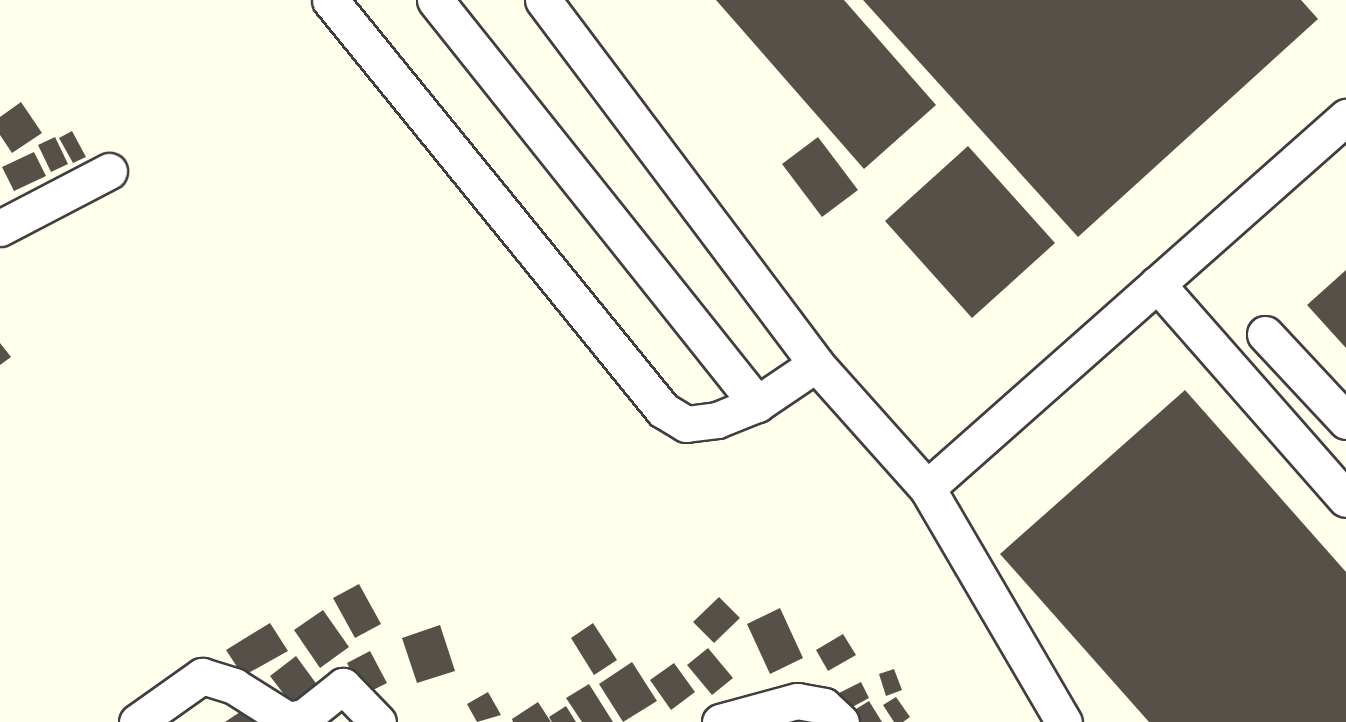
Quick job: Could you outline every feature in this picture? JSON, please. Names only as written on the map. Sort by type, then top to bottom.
[{"type":"street","points":[[330,0],[663,410],[685,424],[757,404],[816,364]]},
{"type":"street","points":[[435,0],[757,404]]},
{"type":"street","points":[[543,0],[816,364],[927,488],[1064,722]]},
{"type":"street","points":[[927,488],[1346,117]]},
{"type":"street","points":[[0,228],[109,171]]},
{"type":"street","points":[[1157,284],[1346,499]]},
{"type":"street","points":[[1265,334],[1346,421]]},
{"type":"street","points":[[137,722],[202,676],[234,686],[288,720],[304,717],[343,686],[378,722]]},
{"type":"street","points":[[720,722],[797,701],[824,706],[841,722]]},
{"type":"building","points":[[716,0],[844,0],[936,105],[864,169]]},
{"type":"building","points":[[863,0],[1301,0],[1318,19],[1078,237]]},
{"type":"building","points":[[21,102],[42,133],[12,153],[0,135],[0,117]]},
{"type":"building","points":[[72,131],[86,157],[73,163],[59,138]]},
{"type":"building","points":[[55,137],[68,164],[51,172],[38,145]]},
{"type":"building","points":[[818,137],[858,190],[822,217],[782,164]]},
{"type":"building","points":[[968,146],[1055,243],[972,318],[885,221]]},
{"type":"building","points":[[34,152],[46,176],[14,191],[2,167]]},
{"type":"building","points":[[1346,270],[1346,348],[1307,305]]},
{"type":"building","points":[[0,343],[11,357],[0,365]]},
{"type":"building","points":[[1185,390],[1346,572],[1346,722],[1149,722],[1000,554]]},
{"type":"building","points":[[359,584],[381,624],[355,638],[333,598]]},
{"type":"building","points":[[719,597],[740,618],[714,643],[693,622]]},
{"type":"building","points":[[780,608],[803,658],[770,674],[747,624]]},
{"type":"building","points":[[323,610],[349,647],[320,668],[294,630]]},
{"type":"building","points":[[270,623],[288,651],[243,676],[226,650]]},
{"type":"building","points":[[593,623],[617,660],[594,675],[571,638]]},
{"type":"building","points":[[440,625],[455,671],[417,683],[402,638]]},
{"type":"building","points":[[843,634],[856,655],[828,671],[816,650]]},
{"type":"building","points":[[708,648],[733,678],[712,695],[687,665]]},
{"type":"building","points":[[370,651],[387,683],[363,695],[347,663]]},
{"type":"building","points":[[296,656],[318,686],[292,705],[270,676]]},
{"type":"building","points":[[632,662],[657,701],[623,722],[599,684]]},
{"type":"building","points":[[674,663],[695,692],[671,710],[650,680]]},
{"type":"building","points":[[894,669],[902,690],[886,696],[879,674]]},
{"type":"building","points":[[861,682],[869,698],[845,711],[837,694]]},
{"type":"building","points":[[589,684],[613,722],[582,722],[566,698]]},
{"type":"building","points":[[488,692],[501,715],[477,722],[467,704]]},
{"type":"building","points":[[896,697],[910,717],[903,722],[894,722],[883,705]]},
{"type":"building","points":[[869,701],[882,722],[853,722],[848,714]]},
{"type":"building","points":[[538,702],[551,722],[513,722],[512,719]]},
{"type":"building","points":[[249,706],[260,722],[225,722]]},
{"type":"building","points":[[566,706],[576,722],[552,722],[549,717]]}]
